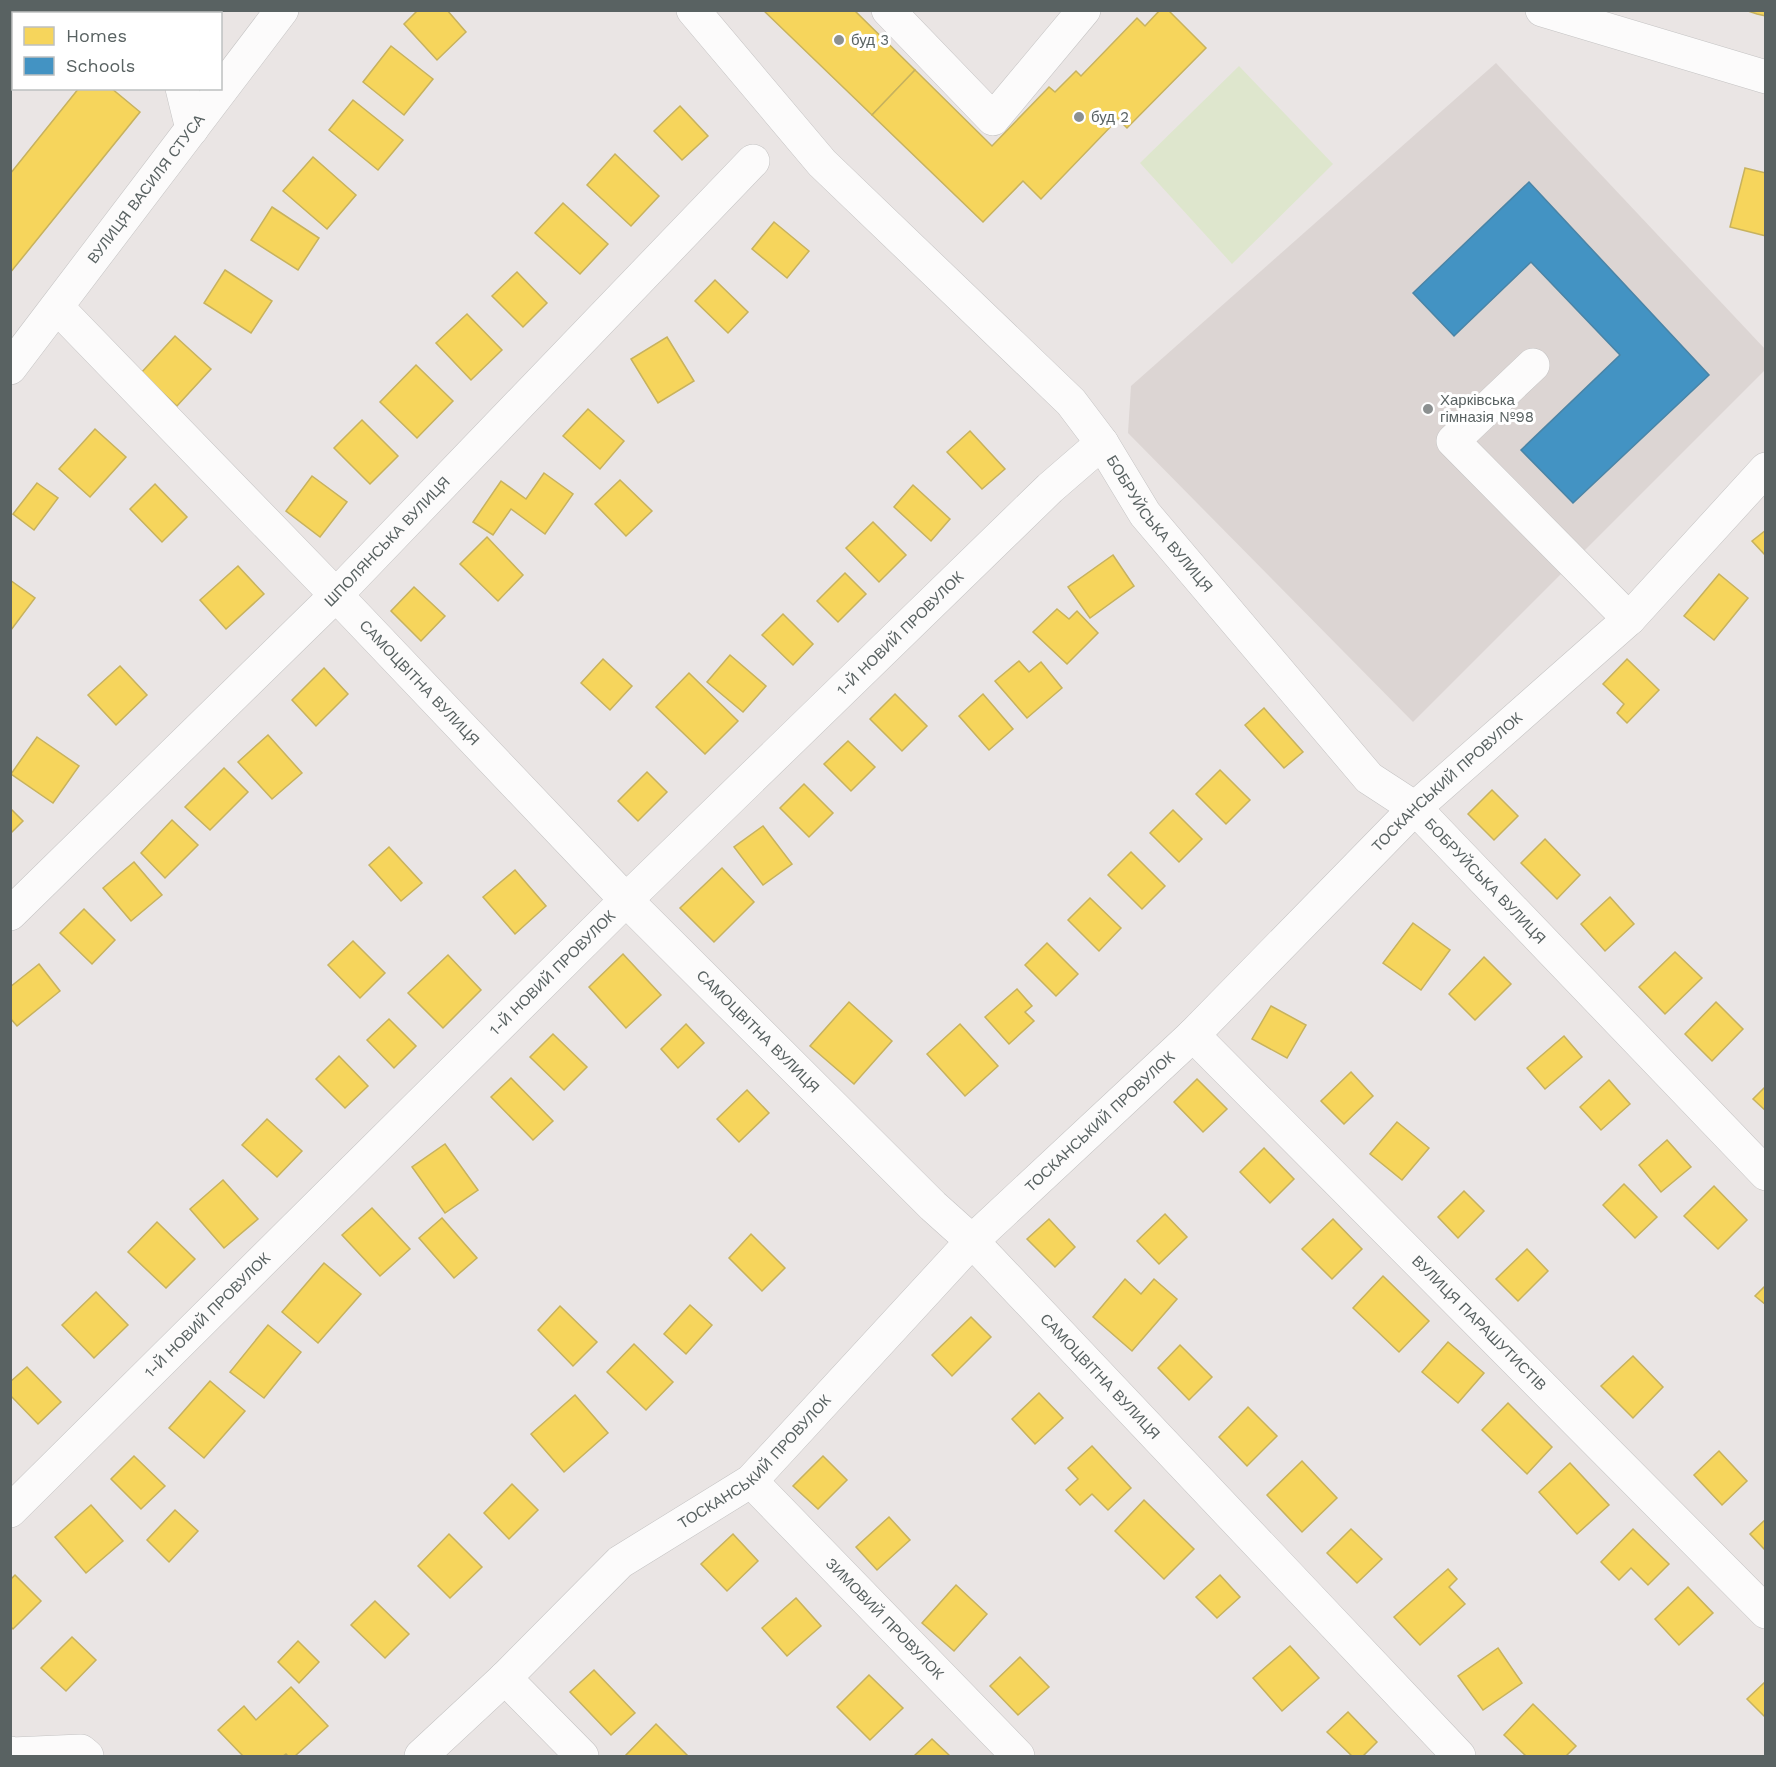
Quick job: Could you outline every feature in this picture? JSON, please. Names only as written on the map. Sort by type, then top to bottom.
[{"type":"street","name":"ВУЛИЦЯ ВАСИЛЯ СТУСА","points":[[222,89],[282,10]]},
{"type":"street","name":"БОБРУЙСЬКА ВУЛИЦЯ","points":[[693,10],[822,163],[1071,402],[1102,442],[1145,514],[1369,778],[1415,808],[1766,1174]]},
{"type":"street","points":[[888,10],[993,119],[1084,10]]},
{"type":"street","points":[[1542,10],[1766,78]]},
{"type":"street","points":[[182,90],[192,129]]},
{"type":"street","name":"ВУЛИЦЯ ВАСИЛЯ СТУСА","points":[[10,368],[221,90]]},
{"type":"street","name":"ШПОЛЯНСЬКА ВУЛИЦЯ","points":[[10,914],[336,595],[753,161]]},
{"type":"street","name":"САМОЦВІТНА ВУЛИЦЯ","points":[[57,307],[336,595],[626,900],[925,1198],[972,1241],[1460,1756]]},
{"type":"street","points":[[1533,364],[1453,441],[1629,619]]},
{"type":"street","name":"1-Й НОВИЙ ПРОВУЛОК","points":[[10,1511],[626,900],[1050,488],[1102,442]]},
{"type":"street","name":"ТОСКАНСЬКИЙ ПРОВУЛОК","points":[[421,1756],[505,1678],[621,1562],[751,1481],[972,1241],[1193,1035],[1415,808],[1629,619],[1766,469]]},
{"type":"street","name":"ВУЛИЦЯ ПАРАШУТИСТІВ","points":[[1193,1035],[1766,1612]]},
{"type":"street","name":"ЗИМОВИЙ ПРОВУЛОК","points":[[751,1481],[1018,1756]]},
{"type":"street","points":[[505,1678],[582,1756]]},
{"type":"street","points":[[10,1753],[81,1751],[87,1756]]},
{"type":"shaded area","name":"Харківська гімназія №98","points":[[1496,63],[1765,349],[1765,370],[1413,722],[1128,433],[1131,386]]},
{"type":"green space","points":[[1239,66],[1333,164],[1232,264],[1140,163]]},
{"type":"building: Homes","points":[[418,10],[447,10],[466,32],[437,60],[404,24]]},
{"type":"building: Homes","name":"буд 3","points":[[763,10],[854,10],[915,70],[872,115]]},
{"type":"building: Homes","name":"буд 2","points":[[1160,10],[1168,10],[1206,48],[1127,128],[1118,119],[1041,199],[1023,181],[983,222],[872,115],[915,70],[992,146],[1049,87],[1055,92],[1076,71],[1081,76],[1137,18],[1145,26]]},
{"type":"building: Homes","points":[[1745,10],[1766,10],[1766,16],[1757,14]]},
{"type":"building: Homes","points":[[391,46],[433,79],[404,115],[363,82]]},
{"type":"building: Homes","points":[[77,90],[113,90],[140,112],[10,273],[10,174]]},
{"type":"building: Homes","points":[[353,100],[403,140],[378,170],[329,130]]},
{"type":"building: Homes","points":[[680,106],[708,136],[682,160],[654,131]]},
{"type":"building: Homes","points":[[615,154],[659,196],[631,226],[587,185]]},
{"type":"building: Homes","points":[[313,157],[356,195],[327,229],[283,191]]},
{"type":"building: Homes","points":[[1745,168],[1766,173],[1766,236],[1730,227]]},
{"type":"building: Homes","points":[[563,203],[608,244],[580,274],[535,233]]},
{"type":"building: Homes","points":[[272,207],[319,238],[298,270],[251,240]]},
{"type":"building: Homes","points":[[774,222],[809,251],[787,278],[752,249]]},
{"type":"building: Homes","points":[[225,270],[272,301],[251,333],[204,303]]},
{"type":"building: Homes","points":[[517,272],[547,303],[523,327],[492,296]]},
{"type":"building: Homes","points":[[715,280],[748,312],[728,333],[695,301]]},
{"type":"building: Homes","points":[[467,314],[502,350],[471,380],[436,343]]},
{"type":"building: Homes","points":[[175,336],[211,369],[177,406],[141,373]]},
{"type":"building: Homes","points":[[667,337],[694,381],[658,403],[631,359]]},
{"type":"building: Homes","points":[[416,365],[453,401],[417,438],[380,402]]},
{"type":"building: Homes","points":[[588,409],[624,441],[600,469],[563,436]]},
{"type":"building: Homes","points":[[362,420],[398,456],[370,484],[334,448]]},
{"type":"building: Homes","points":[[95,429],[126,457],[90,497],[59,469]]},
{"type":"building: Homes","points":[[970,431],[1005,469],[982,489],[947,452]]},
{"type":"building: Homes","points":[[544,473],[573,494],[545,534],[511,509],[493,535],[473,522],[501,481],[526,499]]},
{"type":"building: Homes","points":[[312,476],[347,502],[320,537],[286,511]]},
{"type":"building: Homes","points":[[620,480],[652,511],[626,536],[595,504]]},
{"type":"building: Homes","points":[[37,483],[58,498],[34,530],[13,514]]},
{"type":"building: Homes","points":[[155,484],[187,517],[162,542],[130,509]]},
{"type":"building: Homes","points":[[913,485],[950,519],[931,541],[894,507]]},
{"type":"building: Homes","points":[[873,522],[906,555],[879,582],[846,548]]},
{"type":"building: Homes","points":[[1766,530],[1766,556],[1752,541]]},
{"type":"building: Homes","points":[[487,537],[523,575],[498,601],[460,564]]},
{"type":"building: Homes","points":[[1113,555],[1134,586],[1090,618],[1068,587]]},
{"type":"building: Homes","points":[[238,566],[264,594],[226,629],[200,600]]},
{"type":"building: Homes","points":[[845,573],[866,594],[838,622],[817,601]]},
{"type":"building: Homes","points":[[1719,574],[1748,598],[1714,640],[1684,616]]},
{"type":"building: Homes","points":[[10,580],[35,598],[11,630],[10,630]]},
{"type":"building: Homes","points":[[414,587],[445,616],[421,641],[391,611]]},
{"type":"building: Homes","points":[[1057,609],[1069,619],[1077,611],[1098,633],[1067,664],[1033,632]]},
{"type":"building: Homes","points":[[783,614],[813,644],[793,665],[762,635]]},
{"type":"building: Homes","points":[[730,655],[766,686],[743,712],[707,682]]},
{"type":"building: Homes","points":[[603,659],[632,686],[610,710],[581,683]]},
{"type":"building: Homes","points":[[1627,659],[1659,690],[1627,723],[1617,713],[1624,704],[1603,684]]},
{"type":"building: Homes","points":[[1019,661],[1029,672],[1041,662],[1062,688],[1027,718],[995,681]]},
{"type":"building: Homes","points":[[120,666],[147,695],[116,725],[88,695]]},
{"type":"building: Homes","points":[[324,668],[348,694],[316,726],[292,700]]},
{"type":"building: Homes","points":[[689,673],[738,721],[705,754],[656,707]]},
{"type":"building: Homes","points":[[895,694],[927,726],[902,751],[870,719]]},
{"type":"building: Homes","points":[[983,694],[1013,729],[989,750],[959,716]]},
{"type":"building: Homes","points":[[1264,708],[1303,752],[1284,768],[1245,725]]},
{"type":"building: Homes","points":[[268,735],[302,773],[272,799],[238,762]]},
{"type":"building: Homes","points":[[37,737],[79,766],[53,803],[11,774]]},
{"type":"building: Homes","points":[[848,741],[875,767],[851,791],[824,764]]},
{"type":"building: Homes","points":[[224,768],[248,792],[210,830],[185,807]]},
{"type":"building: Homes","points":[[1220,770],[1250,800],[1226,824],[1196,794]]},
{"type":"building: Homes","points":[[647,772],[667,792],[638,821],[618,801]]},
{"type":"building: Homes","points":[[804,784],[833,813],[809,837],[780,808]]},
{"type":"building: Homes","points":[[1492,790],[1518,816],[1494,840],[1468,814]]},
{"type":"building: Homes","points":[[10,808],[23,821],[10,834]]},
{"type":"building: Homes","points":[[1173,810],[1202,839],[1179,862],[1150,833]]},
{"type":"building: Homes","points":[[172,820],[198,845],[165,878],[141,853]]},
{"type":"building: Homes","points":[[763,826],[792,864],[763,885],[734,847]]},
{"type":"building: Homes","points":[[1545,839],[1580,875],[1557,899],[1521,863]]},
{"type":"building: Homes","points":[[389,847],[422,883],[401,901],[369,865]]},
{"type":"building: Homes","points":[[1131,852],[1165,886],[1142,909],[1108,875]]},
{"type":"building: Homes","points":[[134,862],[162,895],[131,921],[103,888]]},
{"type":"building: Homes","points":[[722,868],[754,902],[714,942],[680,908]]},
{"type":"building: Homes","points":[[515,870],[546,906],[515,934],[483,897]]},
{"type":"building: Homes","points":[[1610,897],[1634,924],[1605,951],[1581,924]]},
{"type":"building: Homes","points":[[1090,898],[1121,928],[1099,951],[1068,920]]},
{"type":"building: Homes","points":[[84,909],[115,940],[92,964],[60,933]]},
{"type":"building: Homes","points":[[1413,923],[1450,950],[1421,990],[1383,963]]},
{"type":"building: Homes","points":[[353,941],[385,973],[360,998],[328,965]]},
{"type":"building: Homes","points":[[1047,943],[1078,974],[1056,996],[1025,965]]},
{"type":"building: Homes","points":[[1675,952],[1702,978],[1665,1014],[1639,987]]},
{"type":"building: Homes","points":[[623,954],[661,995],[626,1028],[589,987]]},
{"type":"building: Homes","points":[[448,955],[481,990],[443,1028],[408,993]]},
{"type":"building: Homes","points":[[1484,957],[1511,984],[1475,1020],[1449,994]]},
{"type":"building: Homes","points":[[39,964],[60,991],[17,1026],[10,1018],[10,987]]},
{"type":"building: Homes","points":[[1017,989],[1032,1006],[1025,1012],[1034,1021],[1009,1044],[985,1017]]},
{"type":"building: Homes","points":[[849,1002],[892,1041],[854,1084],[810,1046]]},
{"type":"building: Homes","points":[[1716,1002],[1743,1029],[1712,1061],[1685,1034]]},
{"type":"building: Homes","points":[[1271,1006],[1306,1025],[1287,1058],[1252,1039]]},
{"type":"building: Homes","points":[[389,1019],[416,1046],[394,1068],[367,1040]]},
{"type":"building: Homes","points":[[686,1024],[704,1043],[678,1068],[661,1049]]},
{"type":"building: Homes","points":[[960,1024],[998,1066],[965,1096],[927,1054]]},
{"type":"building: Homes","points":[[553,1034],[587,1067],[564,1090],[530,1057]]},
{"type":"building: Homes","points":[[1564,1036],[1582,1057],[1545,1089],[1527,1068]]},
{"type":"building: Homes","points":[[339,1056],[368,1086],[345,1108],[316,1079]]},
{"type":"building: Homes","points":[[1351,1072],[1373,1096],[1344,1124],[1321,1101]]},
{"type":"building: Homes","points":[[511,1078],[553,1121],[533,1140],[491,1097]]},
{"type":"building: Homes","points":[[1197,1079],[1227,1109],[1203,1132],[1174,1102]]},
{"type":"building: Homes","points":[[1609,1080],[1630,1104],[1601,1130],[1580,1107]]},
{"type":"building: Homes","points":[[1766,1086],[1766,1111],[1753,1099]]},
{"type":"building: Homes","points":[[747,1090],[769,1113],[739,1142],[717,1119]]},
{"type":"building: Homes","points":[[267,1119],[302,1151],[277,1177],[242,1145]]},
{"type":"building: Homes","points":[[1397,1122],[1429,1148],[1402,1180],[1370,1154]]},
{"type":"building: Homes","points":[[1667,1140],[1691,1167],[1661,1192],[1639,1165]]},
{"type":"building: Homes","points":[[445,1144],[478,1190],[445,1213],[412,1167]]},
{"type":"building: Homes","points":[[1264,1148],[1294,1179],[1270,1203],[1240,1172]]},
{"type":"building: Homes","points":[[223,1180],[258,1219],[224,1248],[190,1209]]},
{"type":"building: Homes","points":[[1624,1184],[1657,1217],[1635,1238],[1603,1205]]},
{"type":"building: Homes","points":[[1714,1186],[1747,1220],[1718,1249],[1684,1216]]},
{"type":"building: Homes","points":[[1464,1191],[1484,1211],[1458,1238],[1438,1217]]},
{"type":"building: Homes","points":[[372,1208],[410,1249],[380,1276],[342,1235]]},
{"type":"building: Homes","points":[[1165,1214],[1187,1237],[1159,1264],[1137,1241]]},
{"type":"building: Homes","points":[[442,1218],[477,1258],[454,1278],[419,1238]]},
{"type":"building: Homes","points":[[1049,1219],[1075,1247],[1055,1267],[1027,1239]]},
{"type":"building: Homes","points":[[1333,1219],[1362,1249],[1332,1279],[1302,1249]]},
{"type":"building: Homes","points":[[157,1222],[195,1259],[166,1288],[128,1252]]},
{"type":"building: Homes","points":[[751,1234],[785,1268],[762,1291],[729,1258]]},
{"type":"building: Homes","points":[[1527,1249],[1548,1271],[1518,1301],[1496,1279]]},
{"type":"building: Homes","points":[[324,1263],[361,1294],[318,1343],[282,1312]]},
{"type":"building: Homes","points":[[1383,1276],[1429,1321],[1399,1352],[1353,1308]]},
{"type":"building: Homes","points":[[1125,1279],[1141,1294],[1154,1279],[1177,1299],[1132,1351],[1093,1317]]},
{"type":"building: Homes","points":[[1766,1285],[1766,1305],[1755,1296]]},
{"type":"building: Homes","points":[[96,1292],[128,1325],[94,1358],[62,1325]]},
{"type":"building: Homes","points":[[690,1305],[712,1325],[686,1354],[664,1334]]},
{"type":"building: Homes","points":[[560,1306],[597,1342],[573,1366],[538,1330]]},
{"type":"building: Homes","points":[[971,1317],[991,1337],[952,1376],[932,1355]]},
{"type":"building: Homes","points":[[268,1325],[301,1352],[264,1398],[230,1372]]},
{"type":"building: Homes","points":[[1448,1342],[1484,1373],[1458,1403],[1422,1372]]},
{"type":"building: Homes","points":[[634,1344],[673,1382],[646,1410],[607,1372]]},
{"type":"building: Homes","points":[[1180,1345],[1212,1377],[1189,1400],[1158,1368]]},
{"type":"building: Homes","points":[[1633,1356],[1663,1387],[1633,1418],[1601,1386]]},
{"type":"building: Homes","points":[[27,1367],[61,1402],[38,1424],[10,1395],[10,1382]]},
{"type":"building: Homes","points":[[210,1381],[245,1411],[204,1458],[169,1428]]},
{"type":"building: Homes","points":[[1039,1393],[1063,1418],[1035,1444],[1012,1419]]},
{"type":"building: Homes","points":[[575,1395],[608,1433],[564,1472],[531,1434]]},
{"type":"building: Homes","points":[[1508,1403],[1552,1447],[1527,1474],[1482,1430]]},
{"type":"building: Homes","points":[[1248,1407],[1277,1436],[1247,1466],[1219,1437]]},
{"type":"building: Homes","points":[[1092,1446],[1131,1488],[1108,1510],[1092,1494],[1080,1505],[1066,1490],[1078,1479],[1068,1468]]},
{"type":"building: Homes","points":[[1719,1451],[1747,1481],[1722,1505],[1694,1475]]},
{"type":"building: Homes","points":[[134,1456],[165,1486],[141,1509],[111,1479]]},
{"type":"building: Homes","points":[[823,1456],[847,1480],[818,1509],[793,1486]]},
{"type":"building: Homes","points":[[1302,1461],[1337,1498],[1302,1532],[1267,1495]]},
{"type":"building: Homes","points":[[1570,1463],[1609,1505],[1577,1534],[1539,1492]]},
{"type":"building: Homes","points":[[512,1484],[538,1510],[509,1539],[484,1513]]},
{"type":"building: Homes","points":[[1144,1500],[1194,1549],[1164,1579],[1115,1531]]},
{"type":"building: Homes","points":[[91,1505],[123,1541],[86,1573],[55,1537]]},
{"type":"building: Homes","points":[[175,1510],[198,1531],[169,1562],[147,1540]]},
{"type":"building: Homes","points":[[889,1517],[910,1540],[877,1570],[856,1547]]},
{"type":"building: Homes","points":[[1766,1519],[1766,1551],[1750,1534]]},
{"type":"building: Homes","points":[[1351,1529],[1382,1559],[1357,1583],[1327,1553]]},
{"type":"building: Homes","points":[[1633,1529],[1669,1564],[1648,1585],[1631,1568],[1619,1580],[1601,1562]]},
{"type":"building: Homes","points":[[449,1534],[482,1567],[450,1598],[418,1566]]},
{"type":"building: Homes","points":[[733,1534],[758,1561],[727,1591],[701,1564]]},
{"type":"building: Homes","points":[[1448,1569],[1457,1579],[1449,1587],[1465,1604],[1420,1645],[1394,1617]]},
{"type":"building: Homes","points":[[15,1575],[41,1601],[13,1629],[10,1626],[10,1580]]},
{"type":"building: Homes","points":[[1220,1575],[1240,1597],[1217,1618],[1196,1597]]},
{"type":"building: Homes","points":[[956,1585],[987,1614],[954,1651],[922,1623]]},
{"type":"building: Homes","points":[[1688,1587],[1713,1613],[1679,1645],[1655,1619]]},
{"type":"building: Homes","points":[[796,1598],[821,1626],[787,1656],[762,1628]]},
{"type":"building: Homes","points":[[375,1601],[409,1634],[385,1658],[351,1625]]},
{"type":"building: Homes","points":[[72,1637],[96,1660],[66,1691],[41,1668]]},
{"type":"building: Homes","points":[[298,1641],[319,1662],[299,1683],[278,1662]]},
{"type":"building: Homes","points":[[1290,1646],[1319,1678],[1282,1711],[1253,1678]]},
{"type":"building: Homes","points":[[1498,1648],[1522,1683],[1483,1710],[1458,1676]]},
{"type":"building: Homes","points":[[1020,1657],[1049,1687],[1018,1715],[990,1686]]},
{"type":"building: Homes","points":[[594,1670],[635,1713],[611,1735],[570,1692]]},
{"type":"building: Homes","points":[[869,1675],[903,1708],[870,1740],[837,1707]]},
{"type":"building: Homes","points":[[1766,1681],[1766,1718],[1747,1699]]},
{"type":"building: Homes","points":[[291,1687],[328,1726],[295,1756],[286,1754],[283,1756],[243,1756],[218,1730],[244,1706],[256,1720]]},
{"type":"building: Homes","points":[[1533,1704],[1576,1746],[1566,1756],[1526,1756],[1504,1735]]},
{"type":"building: Homes","points":[[1348,1712],[1377,1742],[1363,1756],[1352,1756],[1327,1732]]},
{"type":"building: Homes","points":[[656,1724],[688,1756],[625,1756]]},
{"type":"building: Homes","points":[[932,1739],[950,1756],[914,1756]]},
{"type":"building: Schools","points":[[1529,182],[1709,375],[1573,503],[1521,450],[1620,355],[1531,262],[1454,336],[1413,293]]},
{"type":"place","name":"буд 3","points":[[839,40]]},
{"type":"place","name":"буд 2","points":[[1079,117]]},
{"type":"place","name":"Харківська гімназія №98","points":[[1428,409]]}]
